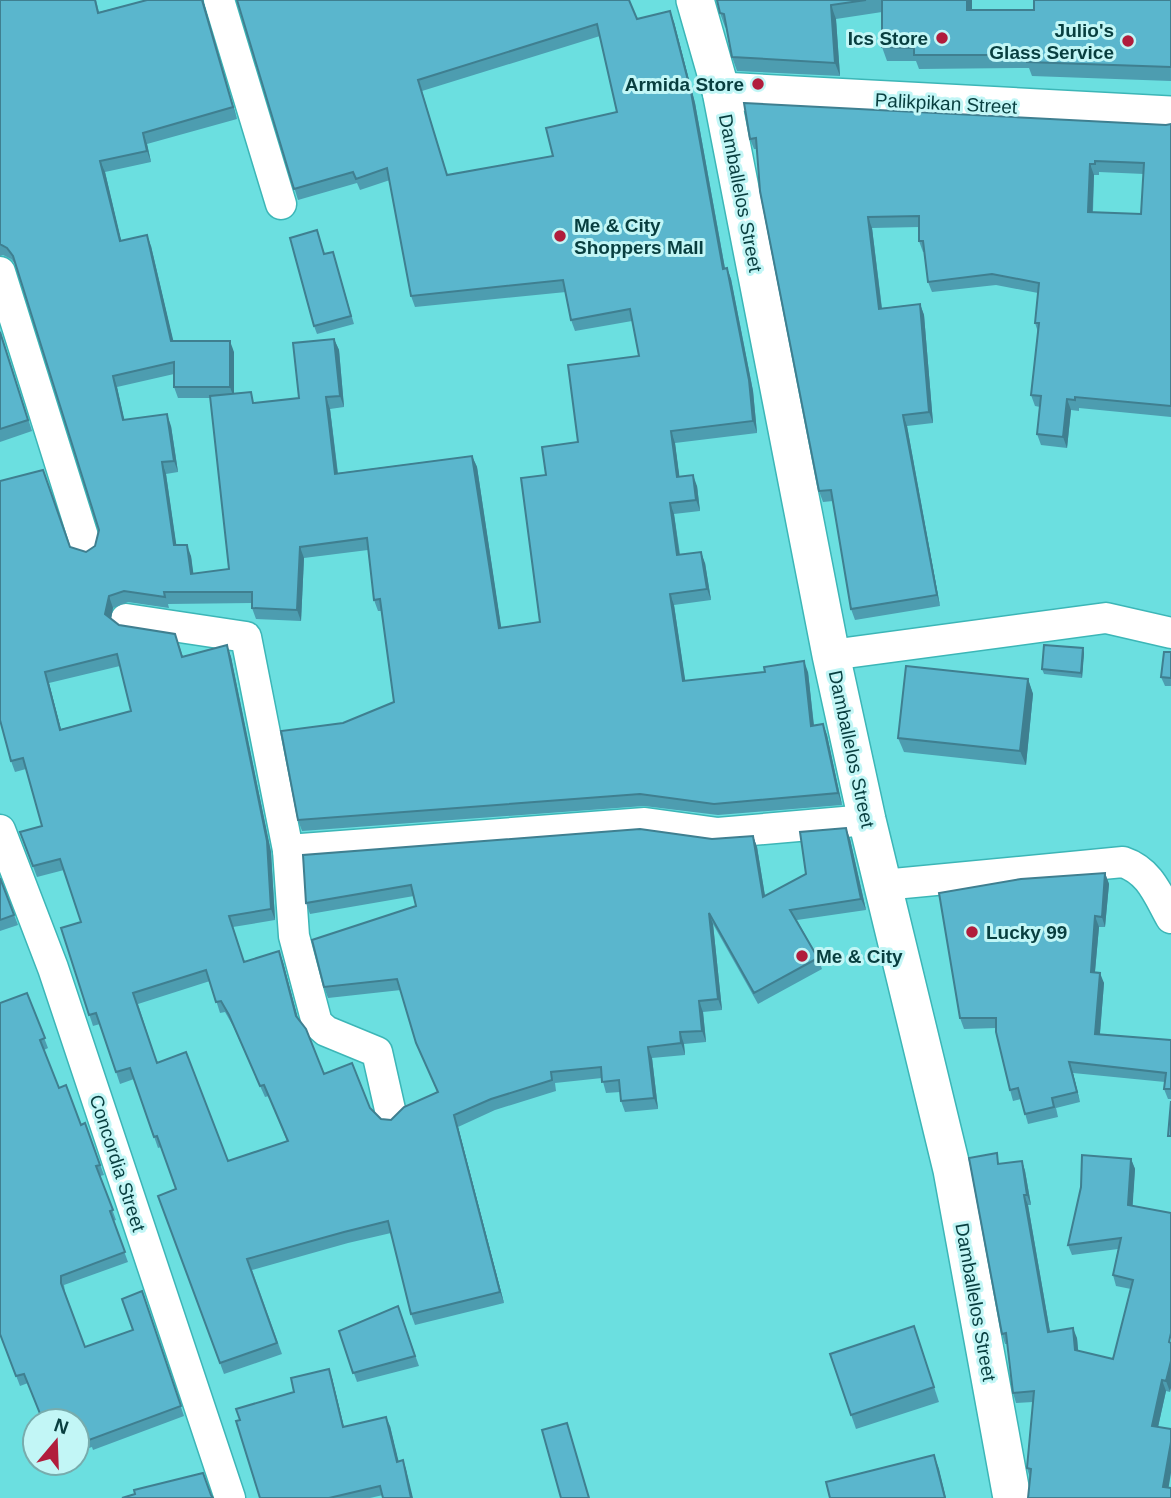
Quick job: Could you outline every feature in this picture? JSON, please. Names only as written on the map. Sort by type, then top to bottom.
[{"type":"street","points":[[219,0],[281,204]]},
{"type":"street","name":"Damballelos Street","points":[[695,0],[722,91],[831,655],[867,820],[952,1170],[1012,1498]]},
{"type":"street","name":"Palikpikan Street","points":[[722,91],[1171,115]]},
{"type":"street","points":[[0,272],[86,546]]},
{"type":"street","points":[[831,655],[1106,618],[1171,633]]},
{"type":"street","points":[[126,619],[246,637],[288,850],[294,936],[317,1024],[326,1031],[377,1052],[391,1114]]},
{"type":"street","points":[[288,850],[645,823],[718,834],[867,820]]},
{"type":"street","name":"Concordia Street","points":[[0,830],[53,968],[230,1498]]},
{"type":"street","points":[[883,885],[1123,862],[1138,867],[1150,879],[1171,918]]},
{"type":"building","points":[[0,0],[95,0],[98,13],[147,0],[202,0],[233,107],[143,133],[147,151],[100,161],[120,241],[147,235],[171,341],[230,341],[230,387],[174,387],[174,362],[113,376],[123,420],[167,414],[174,461],[162,462],[174,545],[187,545],[191,574],[229,569],[210,396],[251,392],[253,403],[299,398],[293,343],[334,339],[340,396],[326,397],[335,474],[472,456],[499,628],[540,622],[521,478],[546,475],[542,447],[578,442],[568,365],[639,356],[630,309],[571,320],[563,280],[411,296],[387,168],[356,179],[353,172],[294,189],[237,0],[629,0],[637,19],[670,11],[691,92],[723,269],[727,268],[749,380],[753,421],[671,431],[677,477],[693,475],[696,500],[670,503],[677,555],[701,552],[707,589],[670,594],[683,681],[765,672],[764,667],[804,661],[811,726],[823,724],[838,793],[714,804],[640,794],[298,820],[281,731],[343,723],[394,702],[380,599],[374,600],[367,538],[300,547],[297,610],[252,608],[252,592],[164,592],[165,597],[124,591],[109,596],[105,614],[119,625],[175,634],[182,657],[227,645],[267,841],[271,909],[229,916],[244,962],[279,951],[296,1016],[306,1029],[324,1074],[352,1063],[370,1108],[381,1119],[391,1120],[404,1107],[438,1092],[416,1043],[397,979],[324,987],[312,940],[416,906],[411,885],[306,903],[303,855],[640,829],[712,839],[753,836],[763,897],[806,874],[800,832],[846,828],[861,899],[790,910],[818,958],[754,993],[709,913],[718,999],[699,1001],[702,1031],[680,1032],[681,1043],[648,1047],[654,1098],[621,1101],[619,1080],[602,1082],[601,1067],[551,1072],[552,1080],[491,1099],[454,1115],[500,1292],[411,1314],[388,1221],[344,1232],[247,1259],[277,1343],[220,1363],[158,1196],[176,1189],[157,1136],[154,1137],[130,1068],[116,1072],[96,1013],[89,1015],[61,928],[81,922],[60,859],[33,866],[20,832],[42,826],[23,758],[11,761],[0,720],[0,481],[43,470],[70,547],[86,552],[95,546],[99,530],[13,256],[0,244]],"holes":[[[597,24],[617,112],[546,128],[553,156],[447,175],[418,80]],[[117,654],[131,711],[60,730],[45,672]],[[206,970],[216,1002],[221,1001],[229,1015],[288,1141],[228,1161],[186,1052],[157,1063],[133,993]]]},
{"type":"building","points":[[717,0],[866,0],[831,5],[835,63],[732,57],[724,14],[720,13]]},
{"type":"building","points":[[882,0],[967,0],[967,10],[1034,10],[1034,0],[1171,0],[1171,67],[1027,62],[1027,55],[914,55],[914,48],[882,47]]},
{"type":"building","points":[[744,103],[1171,124],[1171,406],[1075,397],[1075,400],[1067,399],[1063,437],[1037,434],[1041,396],[1031,395],[1039,323],[1035,323],[1039,283],[992,274],[928,282],[923,241],[919,241],[919,216],[868,217],[879,309],[920,304],[929,412],[903,415],[937,595],[851,609],[831,490],[819,491],[760,191],[756,138],[750,139]],"holes":[[[1095,161],[1144,163],[1141,214],[1088,212],[1090,164],[1095,164]]]},
{"type":"building","points":[[317,230],[324,254],[333,252],[351,316],[314,326],[290,238]]},
{"type":"building","points":[[0,332],[28,420],[0,429]]},
{"type":"building","points":[[1044,645],[1083,648],[1081,673],[1042,669]]},
{"type":"building","points":[[1164,652],[1171,652],[1171,678],[1161,677]]},
{"type":"building","points":[[906,666],[1028,679],[1020,751],[898,738]]},
{"type":"building","points":[[1105,873],[1102,917],[1095,916],[1091,972],[1100,973],[1095,1034],[1171,1040],[1171,1089],[1164,1089],[1166,1073],[1069,1062],[1077,1092],[1052,1098],[1054,1107],[1025,1114],[1018,1088],[1010,1090],[996,1032],[996,1018],[960,1018],[939,893],[1021,879]]},
{"type":"building","points":[[0,878],[14,915],[0,920]]},
{"type":"building","points":[[27,993],[45,1038],[40,1040],[59,1088],[66,1085],[81,1125],[85,1123],[100,1165],[96,1166],[125,1252],[61,1276],[61,1283],[85,1347],[133,1330],[122,1299],[142,1291],[181,1406],[91,1439],[91,1407],[37,1407],[24,1374],[16,1376],[0,1334],[0,1003]]},
{"type":"building","points":[[1171,1101],[1171,1136],[1168,1136]]},
{"type":"building","points":[[997,1153],[998,1164],[1022,1161],[1027,1195],[1024,1195],[1048,1332],[1073,1328],[1075,1350],[1113,1359],[1133,1280],[1113,1275],[1121,1238],[1068,1245],[1081,1187],[1082,1155],[1131,1159],[1128,1205],[1171,1213],[1171,1361],[1166,1381],[1162,1380],[1152,1426],[1171,1429],[1163,1487],[1171,1488],[1171,1498],[1028,1498],[1031,1469],[1027,1468],[1034,1391],[1013,1393],[1006,1333],[1002,1334],[969,1158]]},
{"type":"building","points":[[398,1306],[415,1356],[353,1373],[339,1331]]},
{"type":"building","points":[[914,1326],[934,1387],[851,1415],[830,1354]]},
{"type":"building","points":[[329,1369],[343,1427],[386,1417],[397,1462],[403,1460],[411,1498],[383,1498],[380,1486],[329,1498],[260,1498],[236,1421],[240,1420],[236,1409],[294,1392],[291,1378]]},
{"type":"building","points":[[567,1423],[589,1498],[561,1498],[542,1430]]},
{"type":"building","points":[[934,1455],[945,1498],[830,1498],[826,1482]]},
{"type":"building","points":[[203,1473],[213,1498],[122,1498],[135,1494],[134,1490]]},
{"type":"place","name":"Ics Store","points":[[942,38]]},
{"type":"place","name":"Julio's Glass Service","points":[[1128,41]]},
{"type":"place","name":"Armida Store","points":[[758,84]]},
{"type":"place","name":"Me & City Shoppers Mall","points":[[560,236]]},
{"type":"place","name":"Lucky 99","points":[[972,932]]},
{"type":"place","name":"Me & City","points":[[802,956]]}]
